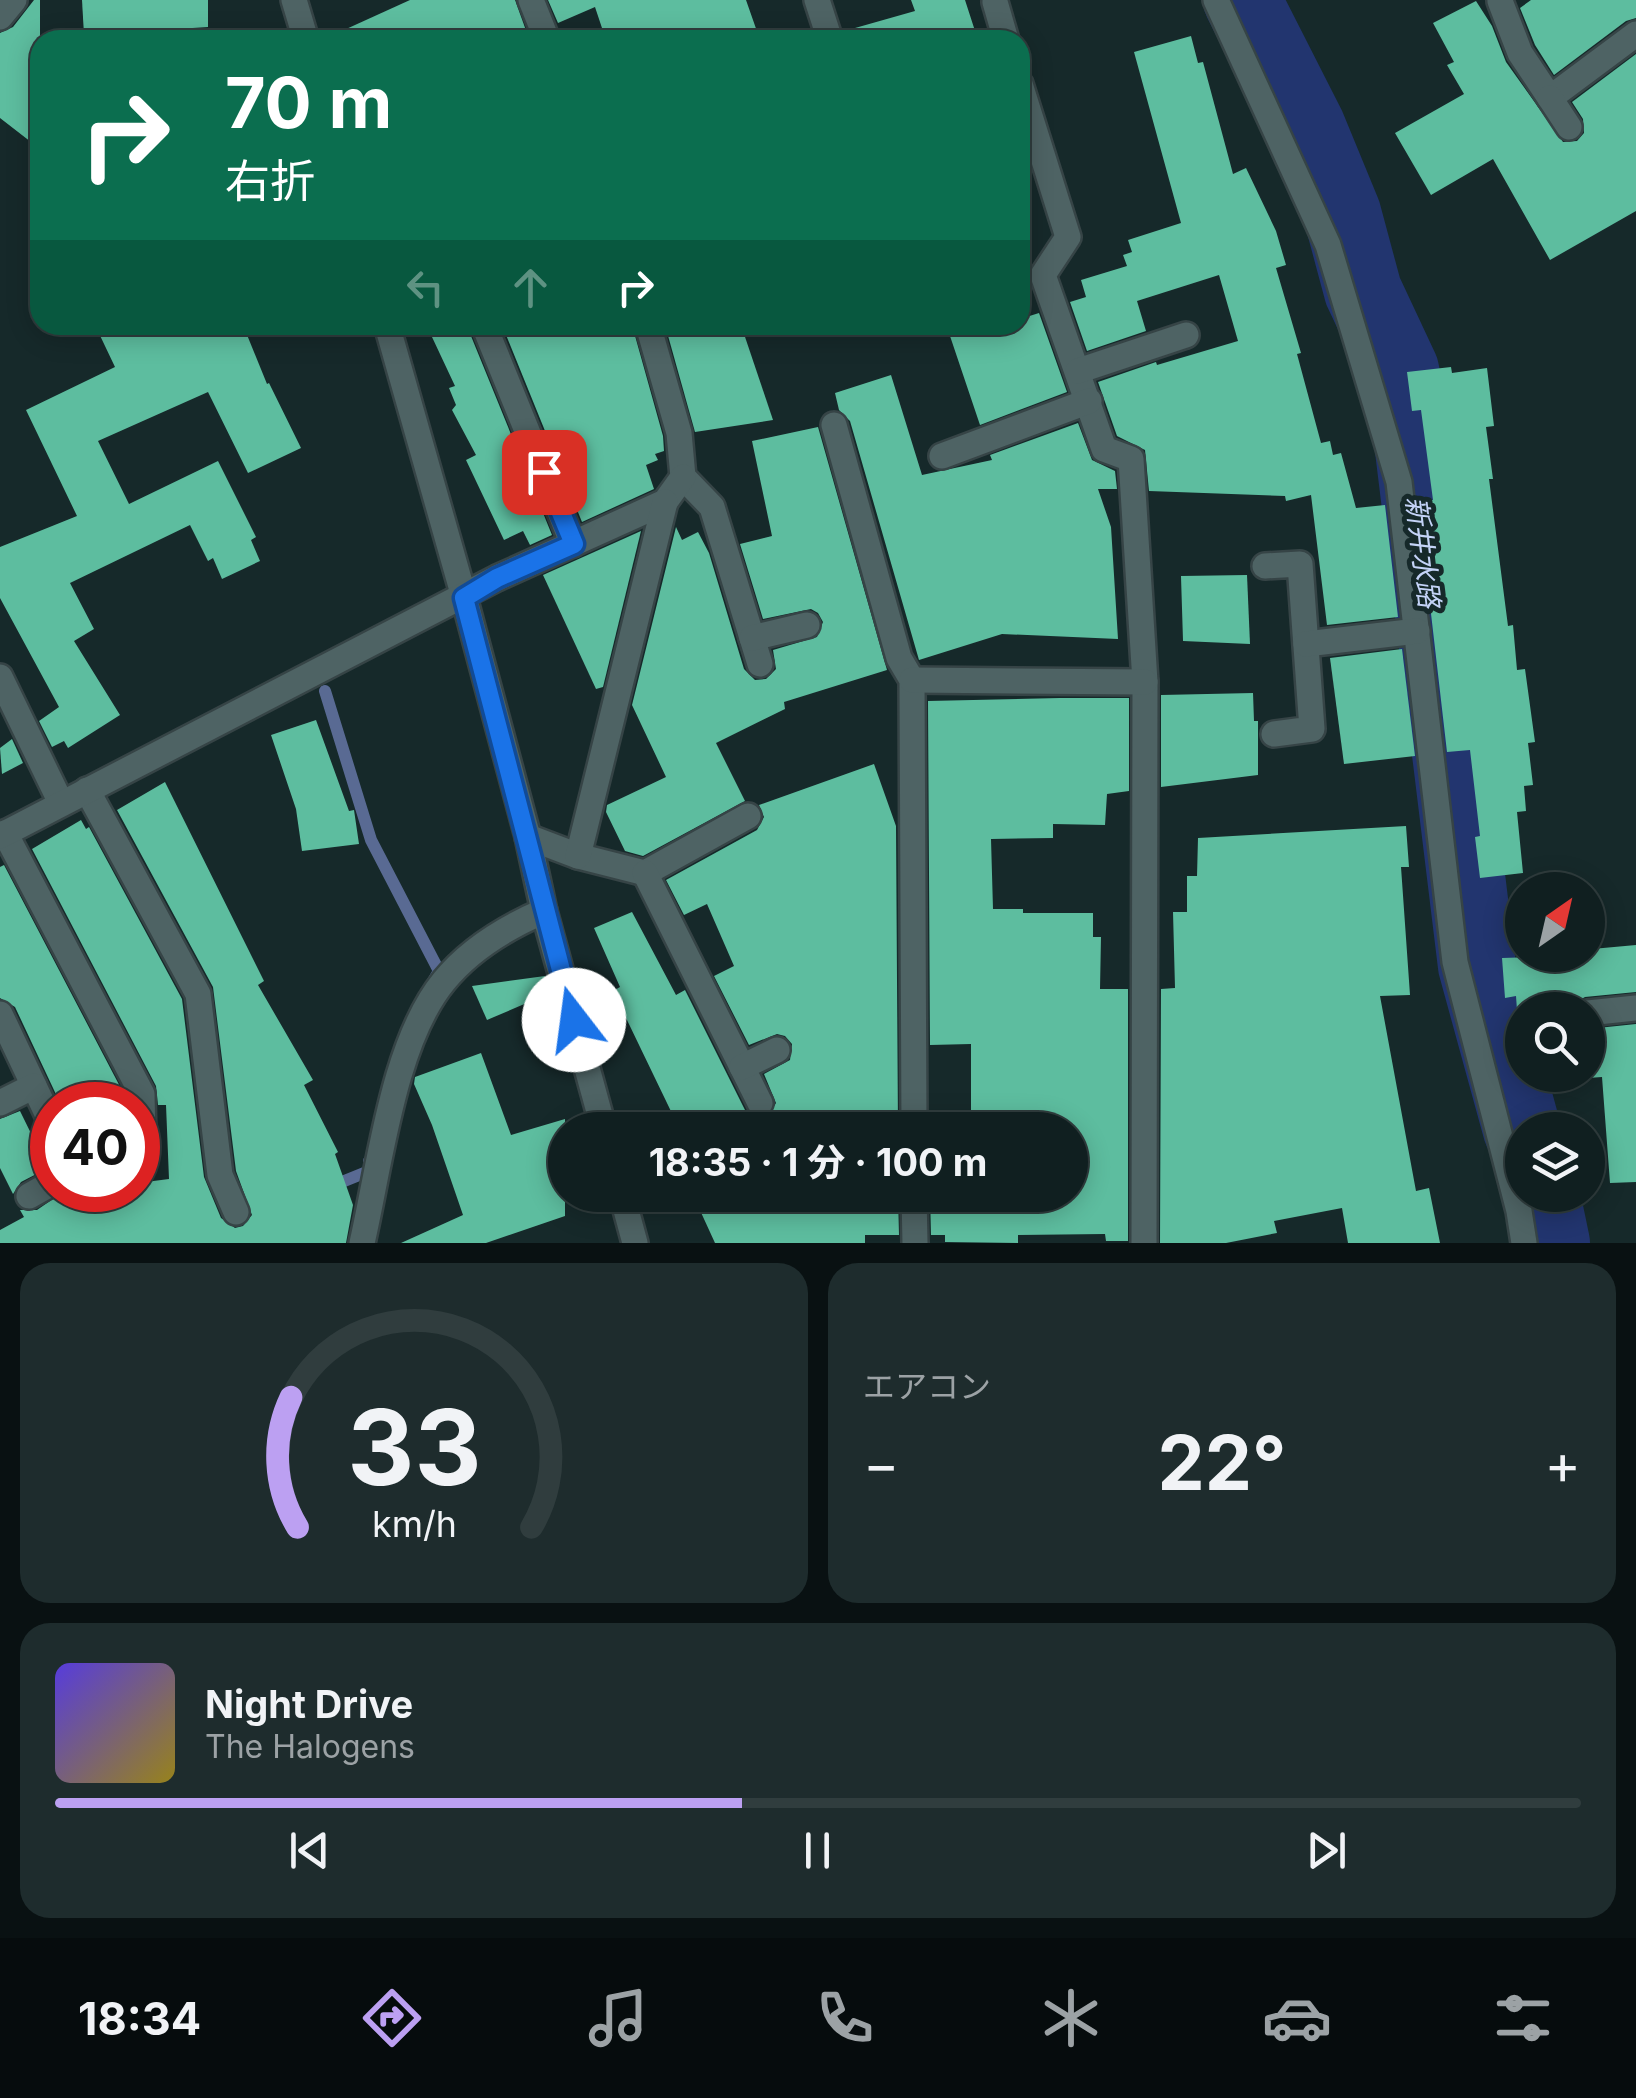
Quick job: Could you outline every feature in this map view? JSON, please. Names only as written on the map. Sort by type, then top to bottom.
[{"type":"street","points":[[0,17],[14,0]]},
{"type":"street","points":[[294,0],[303,30]]},
{"type":"street","points":[[531,0],[543,30]]},
{"type":"street","points":[[818,0],[827,30]]},
{"type":"street","points":[[1216,0],[1328,245],[1398,482],[1455,962],[1524,1243]]},
{"type":"street","points":[[1500,1],[1520,53],[1569,127]]},
{"type":"street","points":[[995,2],[1003,30]]},
{"type":"street","points":[[1550,98],[1636,34]]},
{"type":"street","points":[[1030,116],[1068,238],[1043,276],[1104,449],[1131,458],[1145,682],[1144,1243]]},
{"type":"street","points":[[1078,371],[1186,334]]},
{"type":"street","points":[[390,335],[464,598],[599,1112]]},
{"type":"street","points":[[488,335],[574,544]]},
{"type":"street","points":[[651,335],[679,432],[684,476],[712,507],[760,664]]},
{"type":"street","points":[[942,456],[1089,401]]},
{"type":"street","points":[[834,426],[899,658],[912,680],[914,1112]]},
{"type":"street","points":[[578,856],[666,502],[684,476]]},
{"type":"street","points":[[136,1082],[2,834],[497,578],[666,502]]},
{"type":"street","points":[[1265,566],[1300,564],[1312,729],[1274,734]]},
{"type":"street","points":[[752,638],[808,626]]},
{"type":"street","points":[[1306,644],[1416,630]]},
{"type":"street","points":[[0,677],[61,803]]},
{"type":"street","points":[[912,680],[1145,682]]},
{"type":"street","points":[[87,790],[198,994],[220,1176],[236,1212]]},
{"type":"street","points":[[528,837],[578,856],[644,873],[748,816]]},
{"type":"street","points":[[644,873],[760,1103]]},
{"type":"street","points":[[362,1243],[388,1120],[417,1023],[445,980],[502,930],[544,911]]},
{"type":"street","points":[[1605,1011],[1636,1008]]},
{"type":"street","points":[[0,1014],[32,1082]]},
{"type":"street","points":[[742,1067],[777,1050]]},
{"type":"street","points":[[0,1103],[30,1088]]},
{"type":"street","points":[[627,1212],[636,1243]]},
{"type":"street","points":[[914,1212],[915,1243]]},
{"type":"building","points":[[34,0],[40,0],[40,30],[30,30],[30,141],[0,118],[0,33],[13,27]]},
{"type":"building","points":[[82,0],[208,0],[208,27],[84,30]]},
{"type":"building","points":[[410,0],[515,0],[526,30],[344,30]]},
{"type":"building","points":[[548,0],[746,0],[756,30],[603,30],[595,7],[558,23]]},
{"type":"building","points":[[911,0],[965,0],[975,30],[848,30],[915,11]]},
{"type":"building","points":[[1531,0],[1636,0],[1636,18],[1626,21],[1554,75],[1535,45],[1520,8]]},
{"type":"building","points":[[1476,1],[1492,26],[1506,62],[1563,142],[1577,141],[1584,133],[1583,119],[1572,102],[1636,54],[1636,211],[1550,260],[1493,159],[1431,195],[1395,133],[1464,94],[1447,65],[1454,62],[1433,23]]},
{"type":"building","points":[[1191,36],[1198,63],[1203,62],[1233,174],[1246,168],[1276,231],[1286,265],[1276,268],[1301,353],[1297,354],[1321,443],[1330,441],[1333,455],[1341,453],[1356,508],[1385,505],[1398,617],[1327,625],[1311,495],[1286,501],[1285,496],[1149,491],[1145,450],[1117,436],[1098,382],[1238,341],[1219,275],[1137,301],[1146,331],[1087,351],[1070,302],[1086,297],[1081,280],[1127,266],[1123,255],[1132,252],[1128,240],[1181,223],[1134,52]]},
{"type":"building","points":[[1039,313],[1067,392],[980,425],[950,336],[1030,335],[1030,316]]},
{"type":"building","points":[[100,335],[247,335],[267,384],[301,448],[248,473],[208,392],[98,441],[129,504],[218,461],[256,537],[251,540],[260,561],[222,579],[190,525],[70,583],[94,629],[74,641],[120,715],[68,748],[64,741],[52,747],[39,721],[59,707],[0,598],[0,547],[77,516],[26,410],[115,367]]},
{"type":"building","points":[[471,335],[552,535],[530,545],[523,531],[504,540],[466,460],[476,455],[452,410],[456,405],[449,388],[455,386],[432,337]]},
{"type":"building","points":[[506,335],[635,335],[663,436],[664,451],[655,454],[658,460],[646,465],[654,489],[582,522]]},
{"type":"building","points":[[668,335],[744,335],[773,420],[695,432]]},
{"type":"building","points":[[1451,367],[1452,373],[1487,368],[1494,426],[1486,427],[1493,479],[1489,479],[1508,626],[1513,625],[1517,670],[1525,669],[1535,742],[1528,743],[1533,785],[1524,786],[1526,811],[1517,812],[1523,872],[1480,878],[1475,837],[1480,836],[1470,750],[1447,752],[1418,501],[1433,500],[1421,410],[1412,411],[1407,372]]},
{"type":"building","points":[[891,375],[922,475],[992,460],[990,455],[1078,423],[1092,460],[1115,471],[1117,489],[1098,489],[1111,527],[1118,639],[1002,634],[919,660],[850,421],[839,410],[835,393]]},
{"type":"building","points":[[818,427],[887,670],[784,702],[785,709],[716,743],[745,801],[643,856],[625,851],[606,812],[607,805],[666,777],[632,705],[676,527],[682,540],[698,532],[709,553],[744,669],[755,680],[766,679],[776,669],[773,650],[817,637],[823,622],[811,609],[763,619],[740,544],[772,536],[752,441]]},
{"type":"building","points":[[641,531],[603,687],[596,689],[543,575]]},
{"type":"building","points":[[1247,575],[1250,644],[1183,641],[1181,576]]},
{"type":"building","points":[[1402,649],[1415,756],[1344,764],[1330,658]]},
{"type":"building","points":[[1253,693],[1254,721],[1258,721],[1258,775],[1161,787],[1161,695]]},
{"type":"building","points":[[1129,698],[1129,791],[1107,794],[1105,825],[1053,824],[1053,838],[991,839],[993,909],[1093,913],[1093,937],[1101,937],[1100,989],[1128,989],[1128,1241],[1106,1241],[1105,1234],[1018,1235],[1018,1243],[945,1242],[945,1235],[931,1235],[930,1212],[1088,1212],[1088,1112],[971,1112],[971,1044],[930,1045],[928,701]]},
{"type":"building","points":[[316,720],[349,811],[354,810],[359,844],[302,851],[296,809],[271,735]]},
{"type":"building","points":[[12,739],[23,763],[2,774],[0,748]]},
{"type":"building","points":[[874,764],[896,826],[898,1112],[771,1112],[776,1103],[764,1074],[790,1060],[792,1044],[777,1034],[749,1045],[714,976],[734,966],[707,904],[684,915],[666,880],[757,830],[764,817],[759,805]]},
{"type":"building","points":[[165,782],[264,981],[258,985],[313,1080],[304,1085],[338,1152],[335,1154],[353,1205],[346,1243],[0,1243],[0,1230],[24,1217],[20,1210],[160,1212],[160,1180],[169,1179],[166,1105],[160,1105],[160,1082],[154,1082],[32,849],[81,820],[86,829],[89,827],[182,999],[204,1177],[221,1218],[235,1228],[243,1226],[252,1215],[236,1171],[213,987],[117,810]]},
{"type":"building","points":[[1406,826],[1409,867],[1401,867],[1410,995],[1380,996],[1416,1191],[1429,1188],[1440,1243],[1348,1243],[1342,1208],[1274,1221],[1277,1233],[1226,1243],[1160,1243],[1161,989],[1175,988],[1173,912],[1187,912],[1187,876],[1197,876],[1198,838]]},
{"type":"building","points":[[4,865],[118,1082],[50,1082],[15,1007],[0,998],[0,867]]},
{"type":"building","points":[[632,912],[676,995],[685,990],[748,1112],[671,1112],[613,991],[620,987],[594,928]]},
{"type":"building","points":[[1636,945],[1636,992],[1605,995],[1605,992],[1505,992],[1505,998],[1502,958],[1505,972],[1605,972],[1605,948]]},
{"type":"building","points":[[545,976],[550,993],[487,1020],[472,986]]},
{"type":"building","points":[[1636,1024],[1636,1182],[1610,1183],[1603,1092],[1605,1027]]},
{"type":"building","points":[[481,1053],[511,1135],[548,1124],[548,1212],[565,1212],[565,1216],[486,1243],[401,1243],[463,1215],[414,1084],[415,1077]]},
{"type":"building","points":[[20,1111],[30,1131],[30,1177],[13,1194],[0,1168],[0,1119]]},
{"type":"building","points":[[701,1212],[898,1212],[899,1235],[865,1235],[865,1243],[715,1243]]},
{"type":"waterway","name":"新井水路","points":[[1242,0],[1307,128],[1342,213],[1363,291],[1400,370],[1410,417],[1477,966],[1517,1112]]},
{"type":"waterway","points":[[325,691],[371,840],[439,971],[432,983]]},
{"type":"waterway","points":[[332,1186],[369,1171],[369,1161]]},
{"type":"waterway","name":"新井水路","points":[[1545,1212],[1551,1243]]},
{"type":"route","points":[[544,472],[574,544],[497,578],[464,598],[574,1020]]}]
